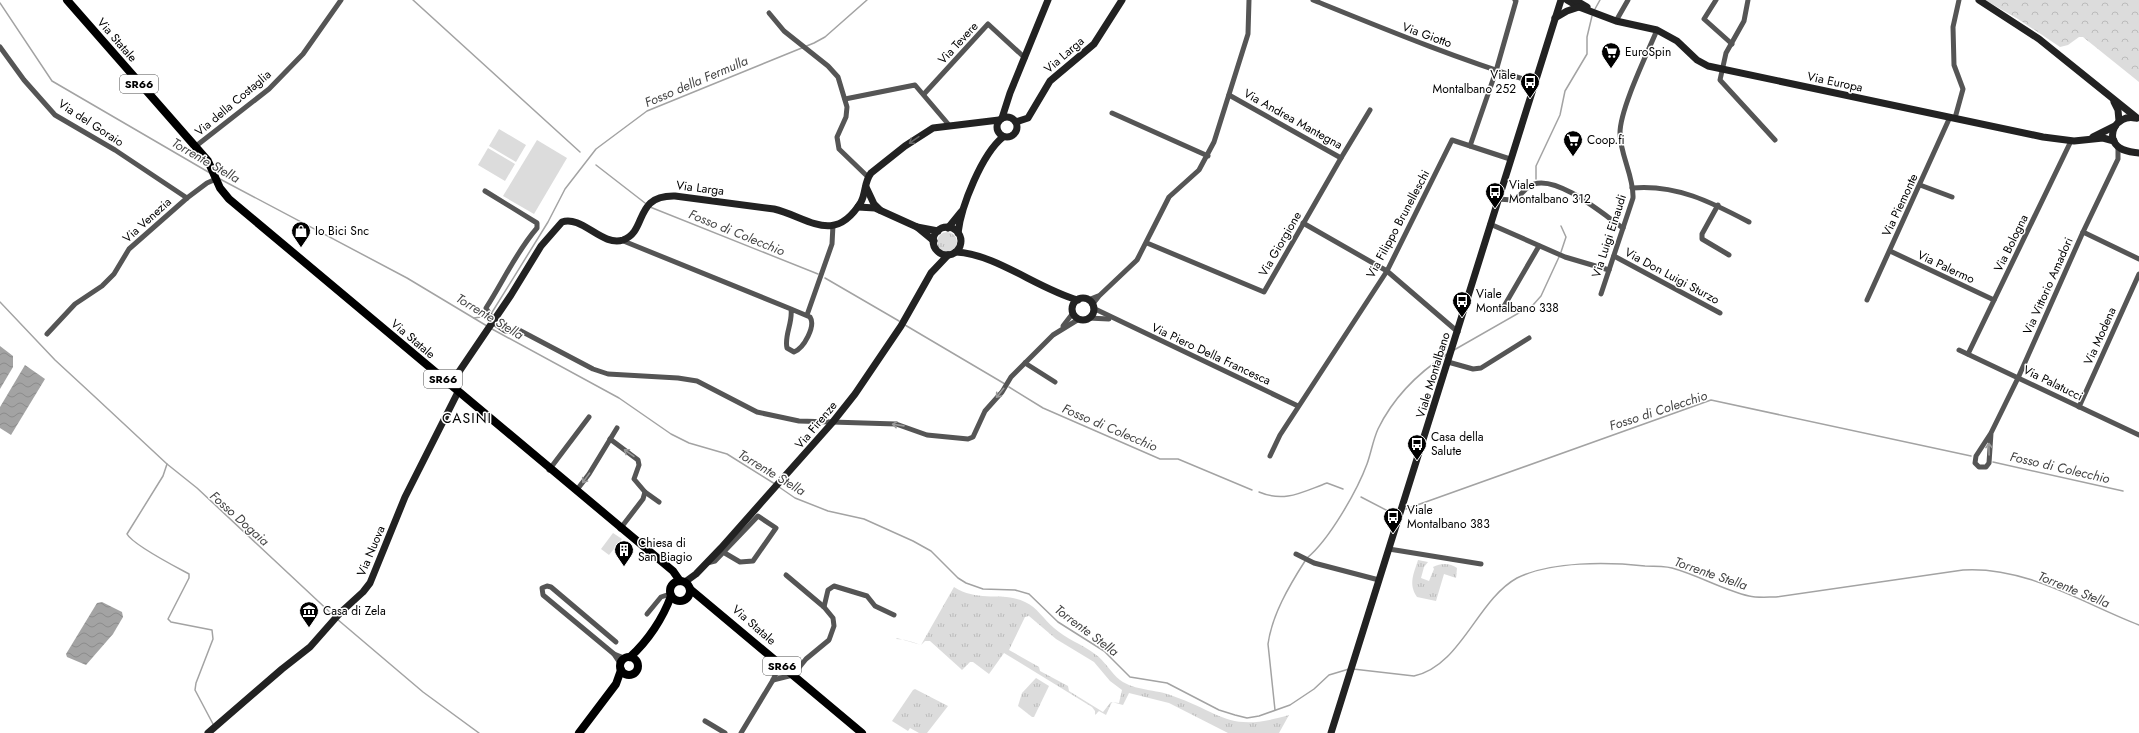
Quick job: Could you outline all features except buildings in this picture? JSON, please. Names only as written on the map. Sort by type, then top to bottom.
[{"type":"main road","name":"Via Statale","points":[[67,0],[196,146],[211,167],[220,188],[229,199],[549,470],[667,568],[673,571],[684,585],[703,598],[862,733]]},
{"type":"main road","points":[[688,598],[684,585],[670,589],[673,597],[683,601],[688,598],[703,598]]},
{"type":"main road","points":[[579,733],[616,684],[627,664],[673,597]]},
{"type":"street","name":"Via della Costaglia","points":[[196,146],[269,89],[303,54],[341,0]]},
{"type":"street","points":[[982,166],[992,148],[1003,137],[1010,137],[1017,130],[1013,120],[1010,103],[1025,58],[1048,0]]},
{"type":"street","name":"Via Larga","points":[[1013,120],[1026,120],[1035,108],[1050,81],[1094,44],[1122,0]]},
{"type":"street","points":[[1091,304],[1136,260],[1147,243],[1159,213],[1169,197],[1199,170],[1208,156],[1248,34],[1249,0]]},
{"type":"street","name":"Via Giotto","points":[[1313,0],[1402,36],[1536,83]]},
{"type":"street","points":[[1470,146],[1496,70],[1516,1],[1515,0]]},
{"type":"street","name":"Viale Montalbano","points":[[1331,733],[1458,332],[1510,159],[1562,0]]},
{"type":"street","points":[[1567,0],[1579,7],[1591,11]]},
{"type":"street","points":[[1575,0],[1591,11]]},
{"type":"street","points":[[1616,21],[1628,0]]},
{"type":"street","points":[[1716,0],[1704,19],[1732,44]]},
{"type":"street","points":[[1748,0],[1744,21],[1726,53],[1719,78],[1721,83],[1743,104],[1775,140]]},
{"type":"street","name":"Via Piemonte","points":[[1867,300],[1920,185],[1953,118],[1963,89],[1954,65],[1953,27],[1959,0]]},
{"type":"street","points":[[1979,0],[2038,39],[2138,119]]},
{"type":"street","points":[[1555,18],[1567,11],[1579,7]]},
{"type":"street","name":"Via Europa","points":[[1591,11],[1616,21],[1657,30],[1677,40],[1700,63],[1721,69],[2043,137],[2071,141],[2103,138],[2126,151],[2139,153]]},
{"type":"street","points":[[769,13],[784,31],[834,72],[842,86],[847,108],[846,117],[837,142],[844,155],[868,177]]},
{"type":"street","name":"Via Tevere","points":[[924,94],[988,24],[1025,58]]},
{"type":"street","points":[[1632,188],[1621,147],[1621,120],[1657,30]]},
{"type":"street","name":"Via del Goraio","points":[[0,48],[24,80],[55,115],[115,150],[187,198]]},
{"type":"street","points":[[980,257],[961,241],[958,233],[963,210],[1022,67]]},
{"type":"street","points":[[845,99],[915,85],[949,125]]},
{"type":"street","name":"Via Andrea Mantegna","points":[[1229,95],[1341,158],[1370,110]]},
{"type":"street","points":[[2112,98],[2118,110],[2116,144]]},
{"type":"street","name":"Via Larga","points":[[1017,130],[1031,121],[1035,108]]},
{"type":"street","points":[[1112,113],[1208,156]]},
{"type":"street","name":"Via Europa","points":[[2087,139],[2126,117],[2138,119]]},
{"type":"street","points":[[807,315],[832,244],[833,225],[848,217],[858,207],[864,197],[868,177],[885,162],[922,135],[937,127],[986,122],[999,123],[1013,120]]},
{"type":"street","points":[[999,123],[1003,137]]},
{"type":"street","name":"Via Filippo Brunelleschi","points":[[1270,456],[1280,435],[1298,406],[1387,270],[1452,140],[1510,159]]},
{"type":"street","name":"Via Bologna","points":[[1968,354],[2071,141]]},
{"type":"street","name":"Via Vittorio Amadori","points":[[1991,433],[1989,463],[1986,467],[1979,467],[1975,464],[1975,458],[1991,433],[2018,378],[2083,232],[2118,159],[2116,144]]},
{"type":"street","points":[[2118,159],[2126,151]]},
{"type":"street","name":"Via Giorgione","points":[[1147,243],[1264,292],[1341,158]]},
{"type":"street","name":"Via Venezia","points":[[47,334],[75,304],[102,286],[114,274],[129,249],[187,198],[207,183],[216,179]]},
{"type":"street","points":[[1498,199],[1512,200],[1531,185],[1547,184],[1574,194],[1624,228]]},
{"type":"street","points":[[1920,185],[1952,197]]},
{"type":"street","points":[[866,186],[874,204],[881,210],[917,227],[938,231],[948,228],[963,210]]},
{"type":"street","name":"Via Luigi Einaudi","points":[[1601,294],[1632,202],[1632,188],[1665,187],[1718,205],[1749,222]]},
{"type":"street","points":[[485,190],[537,223],[537,228],[513,261],[497,294],[487,307],[491,319],[505,331],[519,330],[593,369],[608,374],[678,378],[697,381],[757,412],[799,421],[896,424],[927,435],[970,439],[985,411],[1025,363],[1061,329],[1079,319],[1100,317],[1116,320]]},
{"type":"street","name":"Via Larga","points":[[621,240],[630,236],[635,231],[641,216],[650,203],[668,195],[774,209],[816,225],[833,225]]},
{"type":"street","points":[[1718,205],[1702,234],[1702,239],[1730,255]]},
{"type":"street","points":[[858,207],[881,210]]},
{"type":"street","points":[[450,385],[484,334],[491,319],[537,251],[559,224],[564,221],[572,222],[607,238],[621,240],[807,315],[811,318],[812,324],[801,349],[794,352],[787,348],[785,341],[792,322],[791,309]]},
{"type":"street","points":[[1303,223],[1387,270],[1458,332]]},
{"type":"street","points":[[1490,224],[1571,259],[1609,270]]},
{"type":"street","points":[[917,227],[941,254],[948,255]]},
{"type":"street","points":[[948,228],[958,233]]},
{"type":"street","name":"Via Firenze","points":[[931,273],[934,245],[938,231]]},
{"type":"street","points":[[2083,232],[2139,259]]},
{"type":"street","points":[[961,241],[956,252],[980,257],[1056,292],[1091,304]]},
{"type":"street","points":[[1504,308],[1539,246]]},
{"type":"street","name":"Via Firenze","points":[[684,585],[767,497],[832,423],[855,394],[901,326],[931,273],[948,255],[956,252]]},
{"type":"street","name":"Via Palermo","points":[[1890,252],[1994,300]]},
{"type":"street","name":"Via Don Luigi Sturzo","points":[[1614,256],[1720,313]]},
{"type":"street","name":"Via Modena","points":[[2079,407],[2139,274]]},
{"type":"street","points":[[1056,292],[1079,319]]},
{"type":"street","points":[[1061,329],[1078,300]]},
{"type":"street","points":[[1088,318],[1093,313],[1091,304]]},
{"type":"street","name":"Via Piero Della Francesca","points":[[1091,304],[1116,320],[1298,406]]},
{"type":"street","points":[[1449,360],[1470,368],[1481,368],[1528,338]]},
{"type":"street","name":"Via Palatucci","points":[[1959,350],[2139,435]]},
{"type":"street","points":[[1025,363],[1055,382]]},
{"type":"street","name":"Via Nuova","points":[[212,729],[310,647],[332,621],[352,604],[370,583],[405,497],[458,392]]},
{"type":"street","points":[[549,470],[589,418]]},
{"type":"street","points":[[576,491],[589,474],[617,428]]},
{"type":"street","points":[[610,439],[638,460],[639,465],[634,479],[645,492],[659,502]]},
{"type":"street","points":[[620,529],[643,499],[645,492]]},
{"type":"street","points":[[706,563],[715,561],[723,552],[758,516],[776,528],[752,561],[740,562],[723,552]]},
{"type":"street","points":[[1389,549],[1481,564]]},
{"type":"street","points":[[1296,554],[1309,561],[1379,580]]},
{"type":"street","points":[[773,680],[793,675],[806,659],[825,643],[832,634],[834,622],[824,607],[786,575]]},
{"type":"street","points":[[616,642],[551,587],[547,586],[542,588],[544,595],[627,664]]},
{"type":"street","points":[[824,607],[828,590],[834,586],[867,596],[875,606],[894,615]]},
{"type":"street","points":[[647,614],[661,597],[673,597]]},
{"type":"street","points":[[583,627],[590,619]]},
{"type":"street","points":[[779,678],[782,666]]},
{"type":"street","points":[[741,733],[782,666]]},
{"type":"street","points":[[705,721],[725,733]]},
{"type":"green space","points":[[1985,0],[2139,0],[2139,82],[2083,37],[2079,37],[2068,45],[2060,47],[2018,19]]},
{"type":"green space","points":[[499,129],[526,145],[516,162],[489,146]]},
{"type":"green space","points":[[537,140],[567,158],[534,214],[503,196]]},
{"type":"green space","points":[[488,148],[515,164],[505,181],[478,165]]},
{"type":"green space","points":[[947,232],[954,235],[957,242],[954,249],[947,252],[940,249],[937,242],[940,235]]},
{"type":"green space","points":[[613,533],[622,539],[609,555],[601,549]]},
{"type":"green space","points":[[1418,560],[1428,562],[1424,567],[1421,578],[1429,581],[1434,569],[1433,567],[1445,564],[1457,568],[1456,578],[1444,574],[1436,601],[1417,597],[1414,592],[1412,583]]},
{"type":"green space","points":[[954,587],[972,595],[1008,597],[1029,604],[1059,632],[1095,654],[1120,680],[1126,684],[1166,694],[1216,715],[1239,722],[1269,720],[1289,715],[1279,733],[1228,733],[1169,703],[1129,693],[1123,705],[1113,702],[1119,703],[1122,690],[1110,681],[1094,662],[1056,639],[1029,616],[1025,617],[1009,650],[1039,667],[1040,671],[1068,686],[1069,691],[1103,712],[1112,702],[1106,715],[1099,711],[1095,715],[1095,711],[1092,707],[1004,653],[989,674],[973,662],[970,662],[962,670],[930,641],[925,641],[921,645]]},
{"type":"green space","points":[[1036,678],[1049,686],[1034,717],[1032,717],[1018,706],[1022,693]]},
{"type":"green space","points":[[915,689],[948,706],[927,733],[919,733],[910,728],[908,731],[892,721]]},
{"type":"water","points":[[0,346],[13,356],[13,367],[0,389]]},
{"type":"water","points":[[25,365],[45,379],[11,435],[0,428],[0,407]]},
{"type":"water","points":[[102,602],[122,612],[123,617],[113,634],[86,665],[67,657],[66,654],[97,603]]},
{"type":"waterway","points":[[413,0],[580,152]]},
{"type":"waterway","name":"Fosso della Fermulla","points":[[491,314],[548,222],[565,189],[596,149],[647,111],[814,43],[825,37],[867,0]]},
{"type":"waterway","points":[[1595,9],[1600,0]]},
{"type":"waterway","name":"Torrente Stella","points":[[0,3],[52,81],[210,173]]},
{"type":"waterway","points":[[1536,179],[1536,166],[1560,115],[1565,91],[1587,54],[1587,37],[1592,16]]},
{"type":"waterway","name":"Fosso di Colecchio","points":[[596,165],[645,203]]},
{"type":"waterway","name":"Torrente Stella","points":[[220,179],[407,278],[487,326]]},
{"type":"waterway","name":"Fosso di Colecchio","points":[[650,207],[818,274]]},
{"type":"waterway","points":[[1561,226],[1566,237],[1561,252]]},
{"type":"waterway","points":[[1454,350],[1533,305],[1541,296],[1559,257]]},
{"type":"waterway","name":"Fosso di Colecchio","points":[[825,278],[899,321]]},
{"type":"waterway","name":"Fosso Dogaia","points":[[0,302],[55,360],[167,464],[197,488],[334,616]]},
{"type":"waterway","name":"Fosso della Fermulla","points":[[474,318],[488,316]]},
{"type":"waterway","name":"Fosso di Colecchio","points":[[905,325],[1005,384]]},
{"type":"waterway","name":"Torrente Stella","points":[[492,329],[619,398],[671,434],[689,443],[727,454],[775,484]]},
{"type":"waterway","points":[[1307,558],[1324,540],[1342,514],[1367,464],[1378,429],[1391,407],[1416,378],[1447,354]]},
{"type":"waterway","name":"Fosso di Colecchio","points":[[1009,387],[1043,408],[1160,459],[1178,459],[1252,490]]},
{"type":"waterway","name":"Fosso di Colecchio","points":[[1406,509],[1711,400],[1971,456]]},
{"type":"waterway","name":"Fosso di Colecchio","points":[[1993,462],[2123,491]]},
{"type":"waterway","points":[[167,464],[163,476],[127,534],[131,539],[146,550],[189,574],[189,578],[168,619],[171,622],[212,630],[213,639],[196,683],[195,690],[213,724]]},
{"type":"waterway","name":"Fosso di Colecchio","points":[[1259,492],[1277,496],[1293,495],[1327,483],[1343,489]]},
{"type":"waterway","name":"Torrente Stella","points":[[779,487],[795,498],[828,511],[864,519],[913,541],[931,551],[958,578],[966,583],[983,589],[1015,590],[1029,594],[1058,622],[1104,651],[1130,677],[1167,683],[1219,710],[1247,718],[1259,716],[1290,705],[1314,689],[1329,675],[1349,669]]},
{"type":"waterway","name":"Fosso di Colecchio","points":[[1361,497],[1388,511],[1396,512]]},
{"type":"waterway","points":[[1275,710],[1268,644],[1270,633],[1282,601],[1305,561]]},
{"type":"waterway","name":"Torrente Stella","points":[[1353,669],[1414,676],[1430,670],[1444,660],[1457,646],[1491,601],[1503,588],[1517,578],[1546,568],[1580,564],[1669,567],[1752,597],[1776,597],[1963,570],[1986,570],[2031,580],[2075,597],[2139,625]]},
{"type":"waterway","name":"Fosso Dogaia","points":[[337,619],[423,692],[479,733]]},
{"type":"place","name":"EuroSpin","points":[[1611,69]]},
{"type":"place","name":"Viale Montalbano 252","points":[[1530,99]]},
{"type":"place","name":"Coop.fi","points":[[1573,157]]},
{"type":"place","name":"Viale Montalbano 312","points":[[1495,209]]},
{"type":"place","name":"Io Bici Snc","points":[[301,248]]},
{"type":"place","name":"Viale Montalbano 338","points":[[1462,318]]},
{"type":"place","name":"Casa della Salute","points":[[1417,461]]},
{"type":"place","name":"Viale Montalbano 383","points":[[1393,534]]},
{"type":"place","name":"Chiesa di San Biagio","points":[[624,567]]},
{"type":"place","name":"Casa di Zela","points":[[309,628]]},
{"type":"district","name":"CASINI","points":[[467,418]]}]
